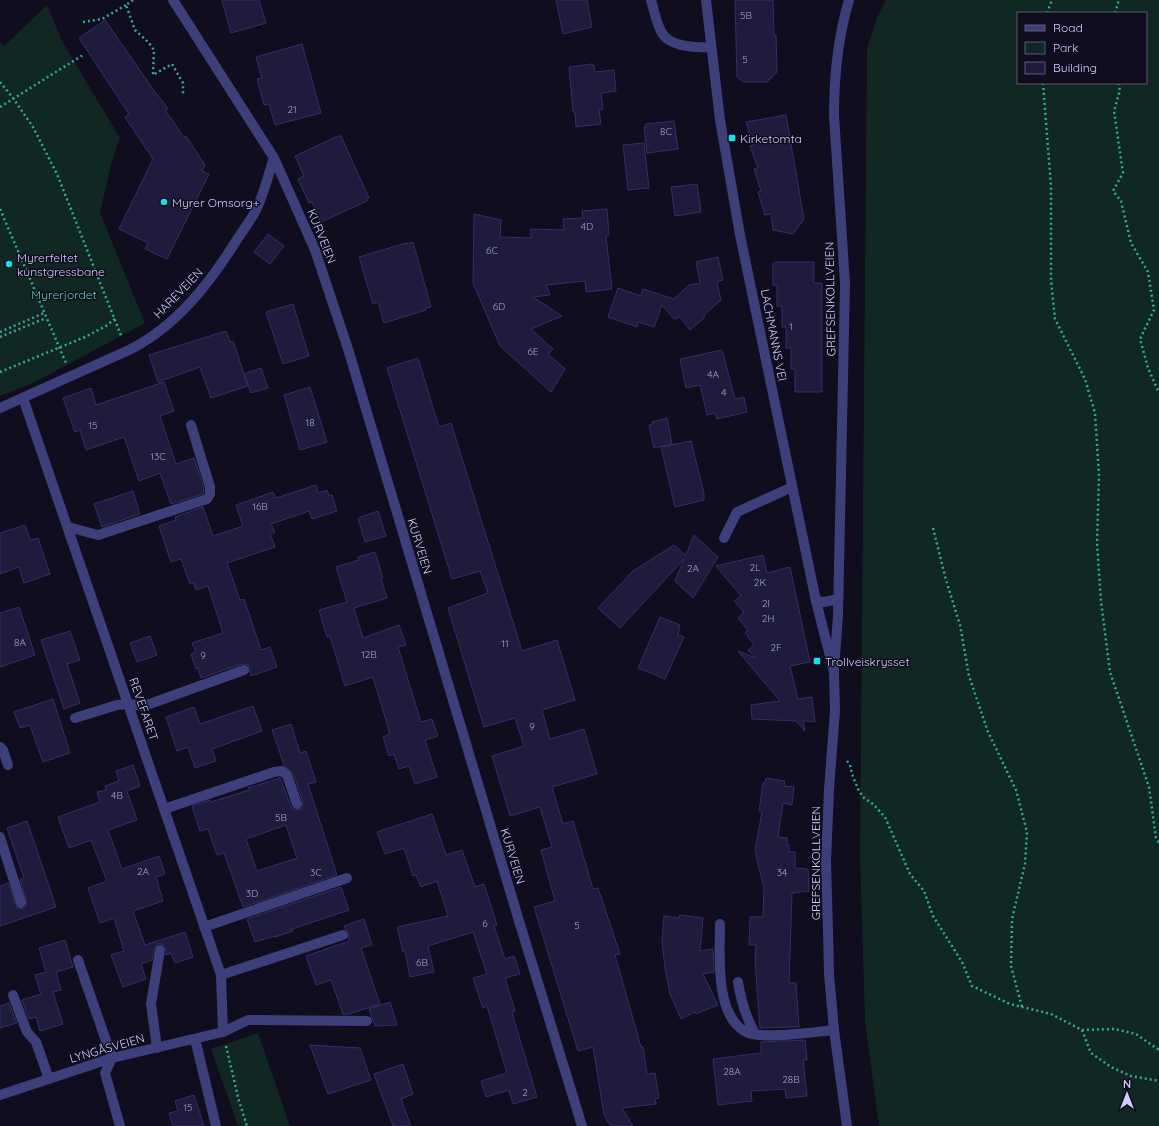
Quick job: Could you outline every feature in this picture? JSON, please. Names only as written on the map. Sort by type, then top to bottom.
[{"type":"street","name":"KURVEIEN","points":[[173,0],[274,158],[315,250],[348,349],[514,906],[582,1126]]},
{"type":"street","points":[[651,0],[662,33],[669,40],[693,47],[711,47]]},
{"type":"street","name":"LACHMANNS VEI","points":[[706,0],[720,120],[740,234],[816,601],[834,672]]},
{"type":"street","name":"GREFSENKOLLVEIEN","points":[[847,1126],[834,1030],[829,974],[826,862],[829,789],[835,711],[834,672],[838,599],[845,284],[834,115],[834,89],[840,38],[849,0]]},
{"type":"street","name":"HAREVEIEN","points":[[0,408],[145,342],[174,319],[191,302],[222,265],[256,210],[274,158]]},
{"type":"street","name":"REVEFARET","points":[[23,398],[221,975],[223,1032]]},
{"type":"street","points":[[68,528],[98,535],[207,498],[210,494],[210,487],[190,425]]},
{"type":"street","points":[[724,538],[737,512],[792,487]]},
{"type":"street","points":[[816,601],[824,602],[838,599]]},
{"type":"street","points":[[75,718],[117,705],[128,704],[144,706],[244,670]]},
{"type":"street","points":[[0,747],[3,750],[8,765]]},
{"type":"street","points":[[164,809],[274,772],[282,771],[287,775],[297,804]]},
{"type":"street","points":[[0,837],[21,903]]},
{"type":"street","points":[[204,927],[347,878]]},
{"type":"street","points":[[720,924],[720,980],[726,1008],[736,1023],[746,1032],[755,1034],[783,1035],[834,1030]]},
{"type":"street","points":[[221,975],[342,934]]},
{"type":"street","points":[[157,1048],[151,1004],[160,950]]},
{"type":"street","points":[[78,960],[112,1058],[105,1073],[120,1126]]},
{"type":"street","points":[[738,982],[742,1003],[755,1034]]},
{"type":"street","points":[[13,995],[27,1032],[36,1042],[49,1079]]},
{"type":"street","name":"LYNGÅSVEIEN","points":[[0,1095],[112,1058],[223,1032],[248,1020],[367,1021]]},
{"type":"street","points":[[195,1039],[216,1126]]},
{"type":"path","points":[[83,22],[102,19],[133,0]]},
{"type":"path","points":[[1047,12],[1052,0]]},
{"type":"path","points":[[1115,12],[1119,0]]},
{"type":"path","points":[[126,5],[135,30],[154,50],[153,75],[172,64],[183,83],[183,94]]},
{"type":"path","points":[[0,107],[82,55]]},
{"type":"path","points":[[0,82],[33,127],[57,174],[115,319],[106,326],[85,337],[0,372]]},
{"type":"path","points":[[1043,84],[1051,186],[1051,280],[1055,319],[1085,378],[1095,413],[1099,475],[1097,543],[1101,601],[1110,672],[1149,787],[1156,838],[1159,843]]},
{"type":"path","points":[[1118,84],[1120,90],[1114,111],[1123,173],[1113,191],[1121,201],[1131,243],[1148,272],[1154,310],[1140,339],[1148,368],[1159,393]]},
{"type":"path","points":[[0,209],[72,376]]},
{"type":"path","points":[[0,332],[44,313]]},
{"type":"path","points":[[0,338],[46,318]]},
{"type":"path","points":[[933,528],[946,580],[960,625],[969,676],[988,732],[1016,790],[1028,832],[1025,864],[1012,919],[1011,966],[1022,1007]]},
{"type":"path","points":[[843,756],[850,765],[852,774],[863,797],[873,804],[885,817],[910,874],[924,891],[933,916],[962,962],[972,986],[1010,1004],[1051,1014],[1082,1030],[1115,1029],[1136,1034],[1159,1050]]},
{"type":"path","points":[[1082,1030],[1091,1053],[1111,1067],[1132,1076],[1159,1081]]},
{"type":"path","points":[[223,1032],[239,1101],[247,1126]]},
{"type":"green space","points":[[886,0],[1159,0],[1159,1126],[879,1126],[865,1021],[860,854],[867,49],[877,18]]},
{"type":"green space","name":"Myrerjordet","points":[[47,5],[62,41],[120,138],[111,164],[100,213],[145,323],[31,384],[0,396],[0,43],[4,46]]},
{"type":"green space","points":[[258,1033],[290,1126],[238,1126],[211,1049]]},
{"type":"building","points":[[222,0],[259,0],[266,23],[231,33]]},
{"type":"building","points":[[556,0],[587,0],[592,27],[563,34]]},
{"type":"building","points":[[735,0],[773,0],[777,72],[767,82],[744,82],[737,77]]},
{"type":"building","points":[[105,20],[168,109],[165,110],[184,137],[186,136],[205,165],[202,171],[209,174],[167,259],[145,249],[148,243],[119,229],[153,159],[125,117],[129,114],[79,38]]},
{"type":"building","points":[[302,44],[321,113],[275,125],[269,104],[264,105],[257,79],[262,78],[256,57]]},
{"type":"building","points":[[594,65],[595,72],[614,70],[616,91],[601,93],[603,109],[599,110],[601,124],[576,127],[575,112],[573,112],[569,67]]},
{"type":"building","points":[[786,115],[804,219],[793,234],[773,230],[771,214],[765,215],[758,192],[761,191],[754,169],[758,168],[750,146],[753,145],[746,122]]},
{"type":"building","points":[[674,121],[678,149],[647,153],[644,127],[646,127],[646,124]]},
{"type":"building","points":[[341,136],[369,198],[367,201],[321,222],[312,202],[309,203],[298,179],[304,176],[295,156]]},
{"type":"building","points":[[644,143],[649,188],[628,190],[623,145]]},
{"type":"building","points":[[697,184],[701,212],[675,216],[671,187]]},
{"type":"building","points":[[607,209],[609,235],[606,236],[612,289],[586,292],[585,281],[546,285],[550,295],[533,297],[562,316],[531,329],[553,349],[548,354],[565,369],[551,392],[500,346],[473,283],[474,214],[501,220],[500,237],[531,238],[531,229],[564,230],[563,219],[583,218],[582,211]]},
{"type":"building","points":[[268,234],[284,246],[270,264],[254,252]]},
{"type":"building","points":[[413,242],[431,307],[426,308],[426,310],[384,323],[378,302],[373,304],[359,257]]},
{"type":"building","points":[[718,257],[723,280],[717,282],[721,300],[690,330],[680,317],[674,319],[662,305],[654,327],[638,322],[637,327],[608,317],[618,288],[641,296],[643,289],[674,299],[689,285],[700,283],[696,262]]},
{"type":"building","points":[[814,262],[814,283],[822,283],[822,392],[795,392],[795,369],[791,369],[791,348],[786,348],[786,327],[782,327],[782,306],[777,306],[777,285],[773,285],[773,263]]},
{"type":"building","points":[[293,304],[309,356],[283,364],[266,312]]},
{"type":"building","points":[[226,331],[230,342],[233,341],[248,386],[211,398],[200,367],[158,382],[149,355]]},
{"type":"building","points":[[722,350],[735,399],[744,397],[747,412],[717,419],[715,413],[707,415],[700,385],[686,388],[680,359]]},
{"type":"building","points":[[418,358],[439,427],[451,423],[522,651],[557,640],[575,700],[542,710],[550,739],[584,729],[597,774],[552,787],[563,824],[573,821],[593,889],[598,888],[620,954],[615,955],[641,1047],[643,1047],[647,1074],[655,1073],[659,1098],[655,1099],[656,1104],[622,1108],[633,1126],[611,1126],[604,1115],[593,1047],[578,1051],[534,907],[555,901],[541,850],[552,847],[540,807],[510,816],[492,756],[524,746],[515,718],[484,727],[448,608],[488,593],[480,571],[452,579],[387,368]]},
{"type":"building","points":[[261,368],[268,388],[251,393],[244,374]]},
{"type":"building","points":[[164,382],[174,411],[160,416],[176,464],[194,458],[204,488],[203,494],[171,504],[160,473],[139,481],[124,437],[86,450],[80,430],[75,432],[63,398],[91,388],[96,405]]},
{"type":"building","points":[[310,387],[327,442],[300,450],[284,395]]},
{"type":"building","points":[[667,418],[672,444],[654,448],[649,425],[653,424],[652,422]]},
{"type":"building","points":[[691,441],[704,494],[704,500],[675,507],[661,447]]},
{"type":"building","points":[[316,485],[318,493],[327,490],[329,496],[332,495],[337,511],[312,519],[309,511],[271,524],[275,532],[270,534],[275,547],[227,563],[240,600],[244,599],[261,650],[270,647],[277,667],[251,676],[248,665],[242,664],[201,678],[191,654],[196,652],[192,643],[223,633],[208,586],[196,590],[194,583],[190,584],[181,559],[171,562],[159,526],[176,520],[175,517],[203,507],[213,536],[243,526],[236,505],[273,492],[276,498]]},
{"type":"building","points":[[133,491],[140,514],[102,527],[94,504]]},
{"type":"building","points":[[378,511],[386,536],[365,542],[358,518]]},
{"type":"building","points":[[25,525],[30,540],[38,538],[50,574],[24,583],[19,567],[0,574],[0,533]]},
{"type":"building","points":[[694,535],[718,557],[693,598],[675,581],[684,559],[620,628],[598,608],[633,571],[674,545],[686,555]]},
{"type":"building","points":[[375,552],[387,598],[354,608],[363,638],[399,625],[406,645],[398,647],[421,722],[432,719],[438,736],[425,740],[437,777],[415,784],[409,766],[399,769],[394,754],[389,756],[383,737],[390,734],[373,677],[345,686],[330,636],[327,637],[319,610],[347,602],[336,567],[359,560],[358,557]]},
{"type":"building","points":[[763,555],[767,573],[790,567],[810,662],[790,666],[798,699],[812,697],[815,722],[803,721],[805,731],[796,721],[752,719],[751,705],[780,701],[738,651],[756,658],[748,650],[754,645],[745,633],[748,630],[738,618],[744,612],[734,601],[741,596],[716,566]]},
{"type":"building","points":[[19,607],[35,655],[0,667],[0,613]]},
{"type":"building","points":[[660,617],[680,625],[678,635],[684,637],[665,679],[638,668]]},
{"type":"building","points":[[70,631],[80,660],[67,664],[80,703],[64,709],[41,640]]},
{"type":"building","points":[[150,636],[157,655],[137,662],[130,643]]},
{"type":"building","points":[[53,699],[70,753],[43,762],[30,725],[20,728],[14,712]]},
{"type":"building","points":[[253,706],[262,731],[212,749],[216,761],[195,768],[188,747],[177,751],[166,717],[194,707],[200,724]]},
{"type":"building","points":[[291,724],[300,753],[306,751],[316,782],[308,784],[337,875],[243,907],[224,853],[217,855],[208,829],[200,831],[192,806],[210,800],[211,802],[249,790],[248,788],[280,778],[292,809],[302,809],[303,802],[293,773],[284,765],[272,730]],"holes":[[[286,825],[297,858],[257,871],[246,839]]]},
{"type":"building","points":[[133,765],[140,786],[127,791],[137,820],[108,830],[122,869],[159,856],[165,874],[156,877],[163,901],[133,911],[145,945],[185,932],[193,957],[175,963],[171,953],[166,955],[166,948],[164,945],[157,944],[154,949],[152,960],[141,964],[146,979],[123,987],[111,955],[124,951],[114,918],[100,923],[88,888],[107,881],[91,840],[69,848],[58,817],[100,802],[97,792],[106,790],[105,786],[119,781],[116,771]]},
{"type":"building","points":[[766,778],[785,781],[784,786],[794,787],[792,805],[783,803],[778,837],[787,838],[789,852],[795,852],[795,868],[808,869],[809,891],[792,893],[789,983],[796,983],[799,1027],[760,1028],[755,960],[756,945],[749,945],[750,917],[763,917],[764,888],[755,851],[762,812],[759,811],[763,783],[765,783]]},
{"type":"building","points":[[432,814],[446,855],[462,850],[475,887],[484,884],[497,925],[494,926],[505,959],[514,956],[520,974],[505,978],[515,1011],[512,1012],[537,1097],[513,1104],[509,1090],[486,1097],[481,1081],[507,1073],[487,1006],[483,1008],[473,978],[487,974],[473,932],[428,946],[434,972],[410,977],[405,951],[403,952],[397,927],[448,916],[437,881],[421,887],[416,875],[413,876],[404,848],[385,854],[377,832]]},
{"type":"building","points":[[27,821],[56,907],[0,926],[0,886],[8,883],[17,908],[23,909],[27,905],[20,879],[24,878],[7,828]]},
{"type":"building","points":[[341,887],[349,910],[292,929],[293,931],[255,942],[247,919]]},
{"type":"building","points":[[680,915],[703,918],[700,951],[713,949],[714,972],[703,974],[718,1005],[696,1014],[695,1012],[681,1019],[670,994],[662,942],[664,916],[679,918]]},
{"type":"building","points":[[364,919],[372,945],[361,948],[380,1004],[349,1014],[343,1014],[331,980],[316,985],[306,956],[349,941],[349,933],[344,926]]},
{"type":"building","points":[[65,940],[73,967],[56,972],[61,990],[53,992],[63,1024],[40,1031],[36,1017],[29,1019],[22,1000],[41,994],[35,975],[46,972],[39,948]]},
{"type":"building","points":[[390,1002],[397,1025],[375,1026],[369,1009]]},
{"type":"building","points":[[9,1003],[17,1023],[0,1028],[0,1006]]},
{"type":"building","points":[[805,1040],[807,1060],[803,1060],[807,1096],[786,1098],[785,1089],[751,1091],[752,1101],[718,1105],[713,1059],[761,1053],[761,1042]]},
{"type":"building","points":[[310,1045],[360,1048],[371,1080],[328,1094]]},
{"type":"building","points":[[403,1064],[413,1094],[401,1099],[411,1126],[393,1126],[374,1074]]},
{"type":"building","points":[[194,1095],[204,1126],[173,1126],[169,1113],[178,1111],[175,1101]]},
{"type":"place","name":"Kirketomta","points":[[732,138]]},
{"type":"place","name":"Myrer Omsorg+","points":[[164,202]]},
{"type":"place","name":"Myrerfeltet kunstgressbane","points":[[9,264]]},
{"type":"place","name":"Trollveiskrysset","points":[[817,661]]}]
